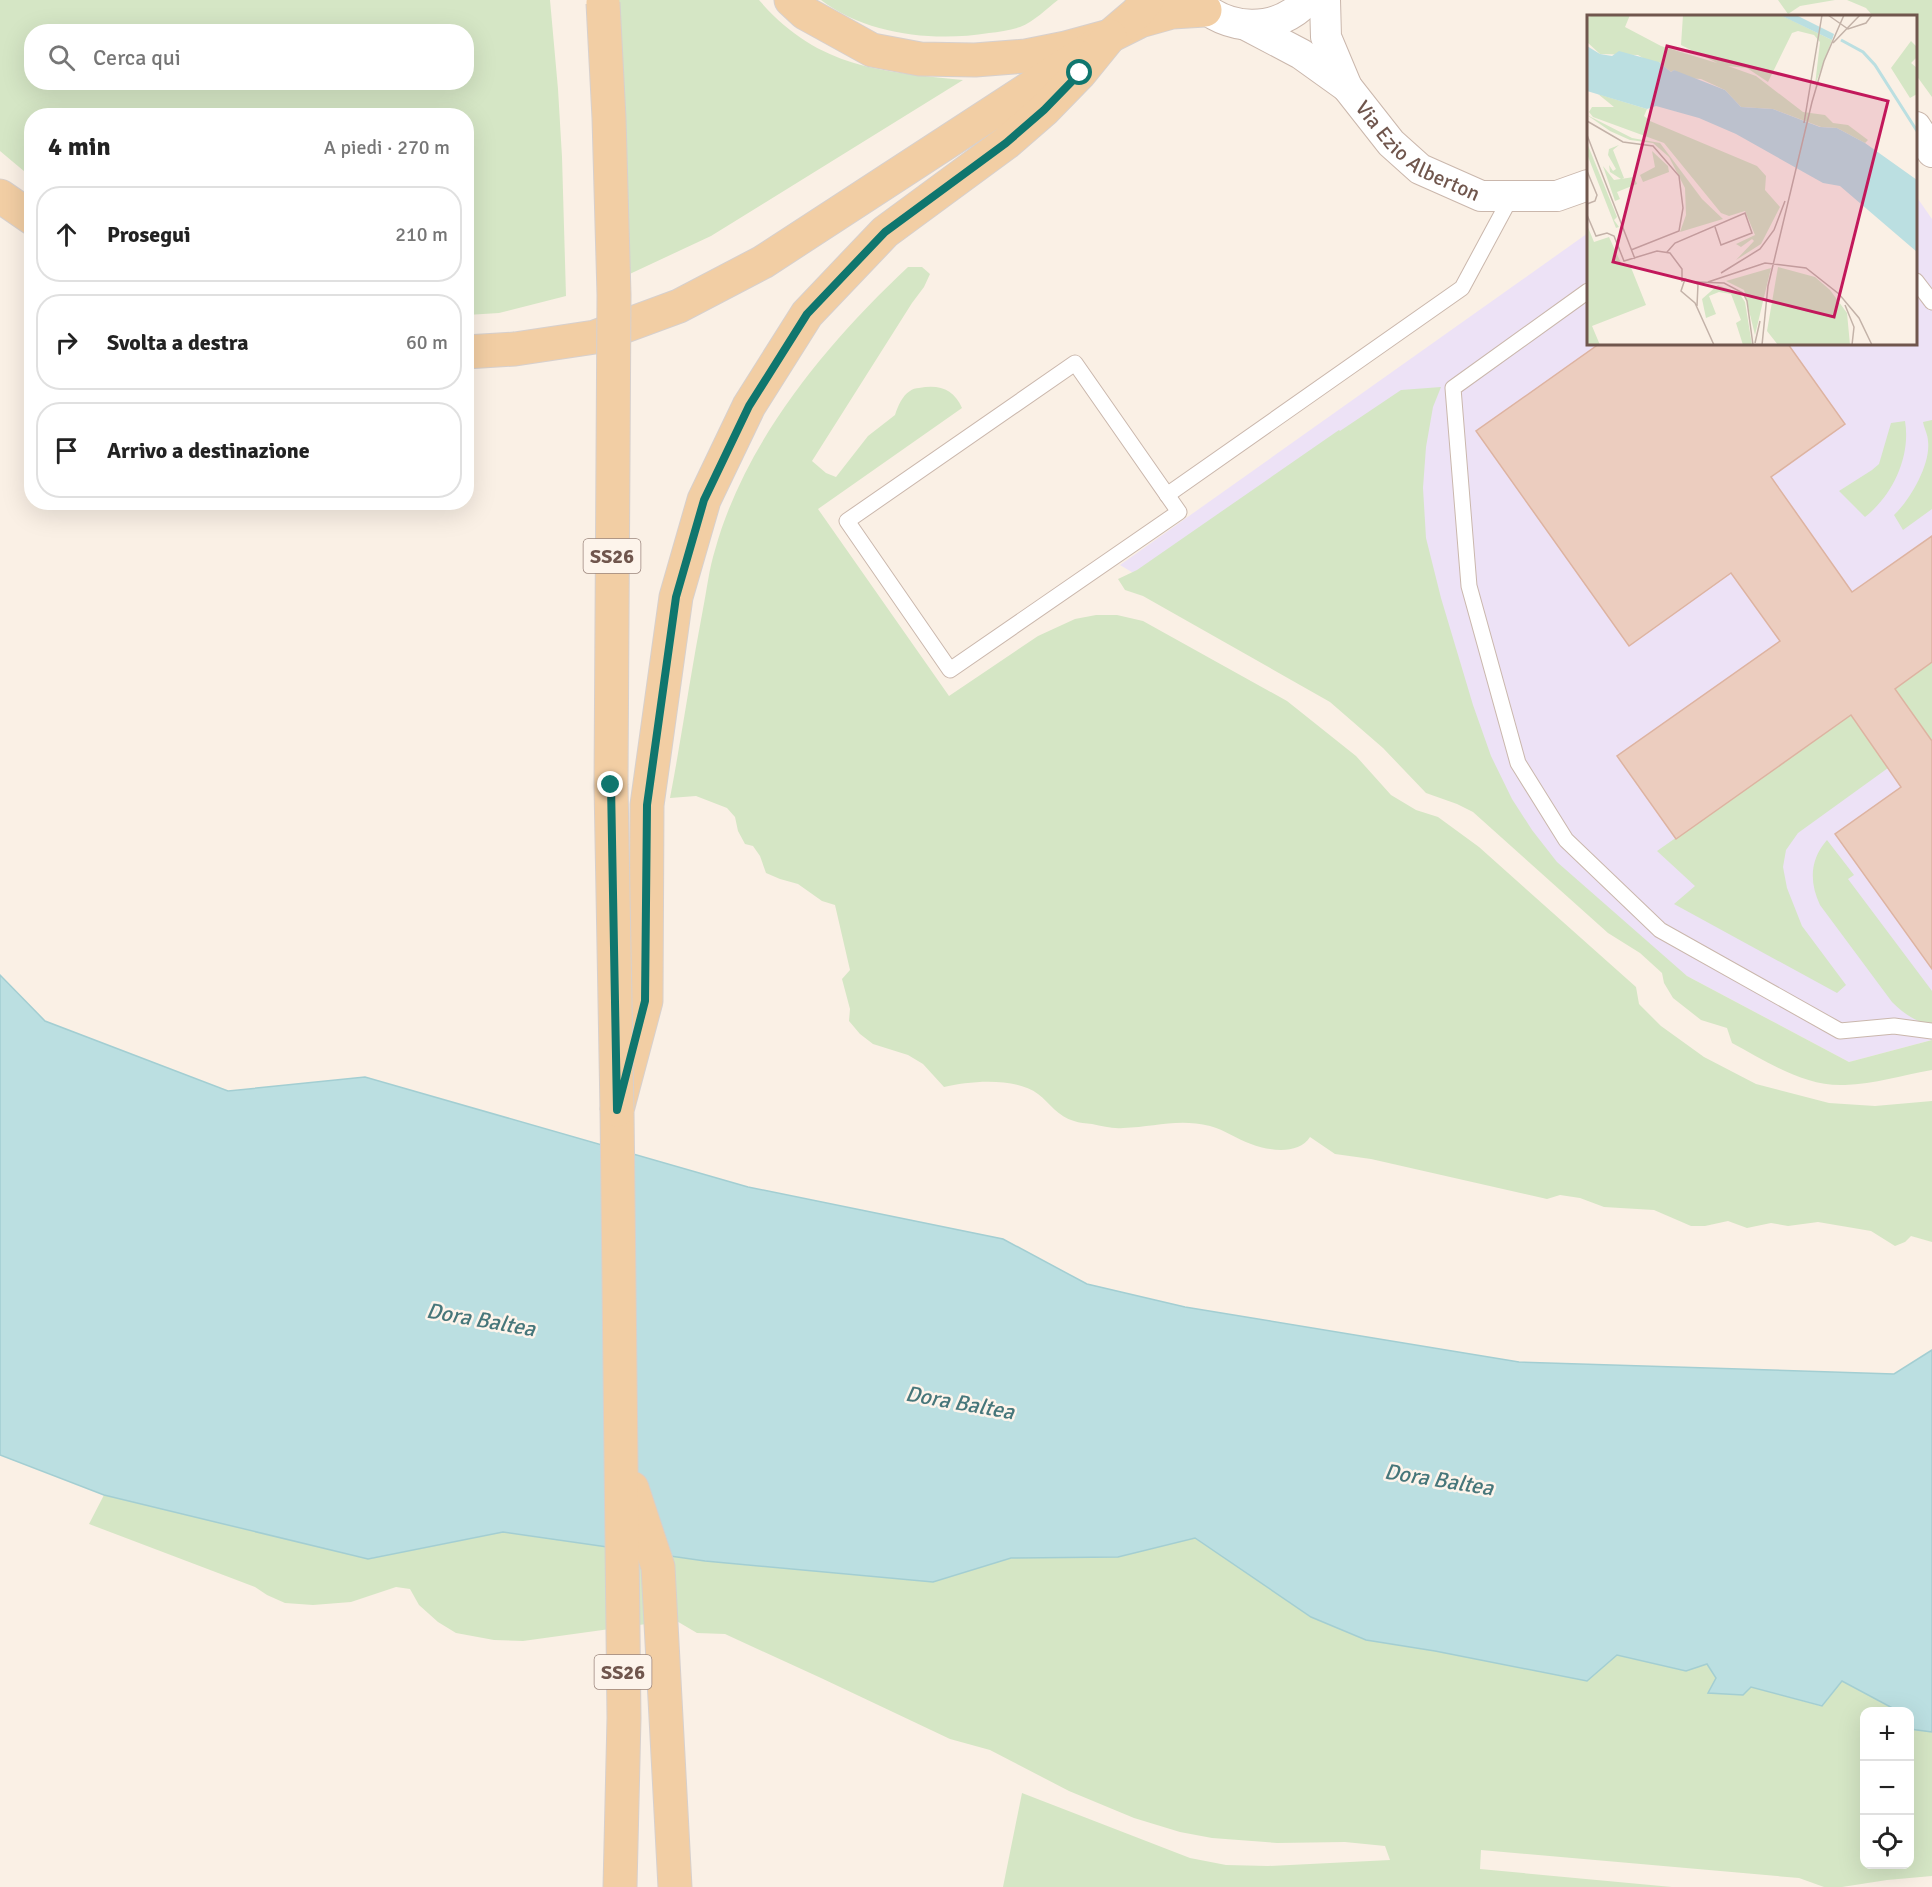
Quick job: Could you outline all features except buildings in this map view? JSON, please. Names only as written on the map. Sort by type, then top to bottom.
[{"type":"main road","points":[[791,0],[805,13],[872,50],[920,59],[975,60],[1026,56],[1110,36]]},
{"type":"main road","points":[[617,1110],[645,1001],[647,805],[676,597],[704,500],[749,406],[807,314],[885,232],[1006,143],[1044,110],[1080,73],[1110,36],[1137,13],[1147,0]]},
{"type":"main road","name":"SS26","points":[[603,1],[614,295],[611,785],[622,1456],[624,1718],[620,1887]]},
{"type":"main road","points":[[474,352],[515,349],[595,337],[679,306],[763,262],[1110,36],[1140,21],[1200,5]]},
{"type":"main road","points":[[622,1456],[657,1567],[675,1887]]},
{"type":"street","points":[[1200,5],[1224,21],[1246,25],[1266,24],[1284,18],[1308,0]]},
{"type":"street","name":"Via Ezio Alberton","points":[[1325,0],[1326,37],[1347,87],[1390,143],[1420,170],[1481,196],[1557,196],[1587,185]]},
{"type":"street","points":[[1246,25],[1301,54],[1347,87]]},
{"type":"street","points":[[1917,129],[1932,152]]},
{"type":"lane","points":[[1167,495],[1462,288],[1511,197]]},
{"type":"lane","points":[[1917,282],[1932,302]]},
{"type":"lane","points":[[1587,292],[1453,388],[1469,586],[1518,763],[1566,840],[1660,930],[1840,1031],[1894,1026],[1932,1030]]},
{"type":"lane","points":[[1075,363],[1167,495],[1179,512],[950,670],[847,521],[1075,363]]},
{"type":"shaded area","points":[[1917,197],[1932,219],[1932,1040],[1849,1062],[1687,976],[1602,914],[1436,754],[1120,565],[1587,234],[1587,345],[1917,345]]},
{"type":"green space","points":[[0,0],[550,0],[562,157],[566,296],[499,313],[474,315],[474,108],[24,108],[24,171],[0,151]]},
{"type":"green space","points":[[616,0],[759,0],[781,23],[827,53],[877,69],[963,80],[711,236],[619,279]]},
{"type":"green space","points":[[821,0],[1058,0],[1020,27],[993,33],[946,37],[902,33],[880,28],[839,12]]},
{"type":"green space","points":[[1778,0],[1835,0],[1800,6],[1788,14]]},
{"type":"green space","points":[[1847,0],[1932,0],[1932,97],[1917,76],[1917,15],[1872,15],[1866,8]]},
{"type":"green space","points":[[908,267],[922,267],[930,274],[924,287],[812,461],[826,473],[836,477],[868,436],[895,415],[903,398],[913,389],[933,387],[945,389],[959,402],[962,408],[818,509],[949,696],[1038,636],[1075,619],[1096,615],[1117,615],[1143,621],[1287,701],[1356,756],[1391,795],[1416,810],[1438,817],[1479,847],[1636,987],[1639,1004],[1661,1026],[1704,1057],[1756,1084],[1829,1103],[1875,1106],[1932,1101],[1932,1242],[1911,1236],[1905,1242],[1895,1246],[1871,1231],[1818,1222],[1788,1226],[1771,1223],[1747,1228],[1728,1221],[1705,1226],[1691,1226],[1654,1210],[1604,1207],[1580,1198],[1560,1195],[1547,1199],[1371,1159],[1335,1154],[1310,1137],[1299,1147],[1275,1150],[1251,1144],[1215,1128],[1198,1124],[1177,1123],[1111,1128],[1078,1122],[1063,1116],[1038,1094],[1017,1085],[979,1082],[944,1087],[923,1064],[908,1055],[873,1044],[860,1034],[849,1021],[850,1009],[842,979],[850,970],[835,905],[822,901],[798,884],[766,873],[760,856],[753,846],[745,844],[738,831],[735,817],[727,808],[696,796],[670,798],[715,550],[746,470],[792,396],[819,361]]},
{"type":"green space","points":[[1441,387],[1433,407],[1426,447],[1423,488],[1426,538],[1441,598],[1491,756],[1512,799],[1532,830],[1557,862],[1687,976],[1849,1062],[1932,1040],[1932,1070],[1867,1083],[1830,1085],[1786,1072],[1732,1043],[1727,1028],[1701,1020],[1673,998],[1664,983],[1662,973],[1640,953],[1608,933],[1473,812],[1426,793],[1383,748],[1330,702],[1143,596],[1125,590],[1118,579],[1137,570],[1339,430],[1401,390]]},
{"type":"green space","points":[[1932,420],[1932,509],[1903,530],[1894,515],[1913,491],[1923,471],[1928,439],[1923,422]]},
{"type":"green space","points":[[1905,421],[1905,448],[1898,474],[1884,498],[1865,517],[1839,491],[1879,464],[1891,423]]},
{"type":"green space","points":[[1932,662],[1932,741],[1895,689]]},
{"type":"green space","points":[[1851,715],[1888,768],[1798,833],[1786,850],[1783,867],[1787,888],[1802,926],[1846,985],[1837,993],[1674,904],[1695,886],[1657,851]]},
{"type":"green space","points":[[1827,840],[1854,875],[1848,879],[1932,991],[1932,1026],[1910,1017],[1892,1002],[1820,905],[1814,888],[1813,871],[1817,855]]},
{"type":"green space","points":[[104,1495],[368,1559],[503,1532],[705,1561],[933,1582],[1011,1558],[1118,1557],[1195,1538],[1311,1617],[1366,1640],[1435,1651],[1617,1655],[1686,1671],[1707,1664],[1716,1678],[1708,1693],[1751,1687],[1821,1706],[1842,1681],[1891,1707],[1860,1707],[1860,1869],[1914,1869],[1914,1730],[1932,1732],[1932,1876],[1842,1887],[1824,1887],[1799,1878],[1481,1850],[1480,1869],[1672,1887],[1003,1887],[1022,1793],[1190,1858],[1226,1865],[1268,1866],[1390,1860],[1385,1846],[1345,1842],[1277,1843],[1212,1838],[1180,1832],[1134,1818],[1069,1791],[990,1750],[950,1739],[725,1634],[697,1633],[675,1620],[523,1641],[494,1640],[456,1633],[438,1622],[419,1605],[410,1589],[396,1587],[351,1602],[313,1605],[285,1603],[255,1587],[89,1524]]},
{"type":"water","name":"Dora Baltea","points":[[0,975],[45,1021],[228,1091],[365,1077],[748,1187],[1003,1239],[1087,1284],[1185,1307],[1519,1362],[1894,1374],[1932,1350],[1932,1732],[1914,1730],[1914,1707],[1891,1707],[1842,1681],[1822,1706],[1751,1687],[1743,1695],[1708,1693],[1716,1678],[1707,1664],[1686,1671],[1617,1655],[1587,1681],[1366,1640],[1311,1617],[1195,1538],[1118,1557],[1011,1558],[933,1582],[705,1561],[503,1532],[368,1559],[104,1495],[0,1455]]},
{"type":"route","points":[[611,785],[617,1110],[645,1001],[647,805],[676,597],[704,500],[749,406],[807,314],[885,232],[1006,143],[1044,110],[1080,73]]}]
